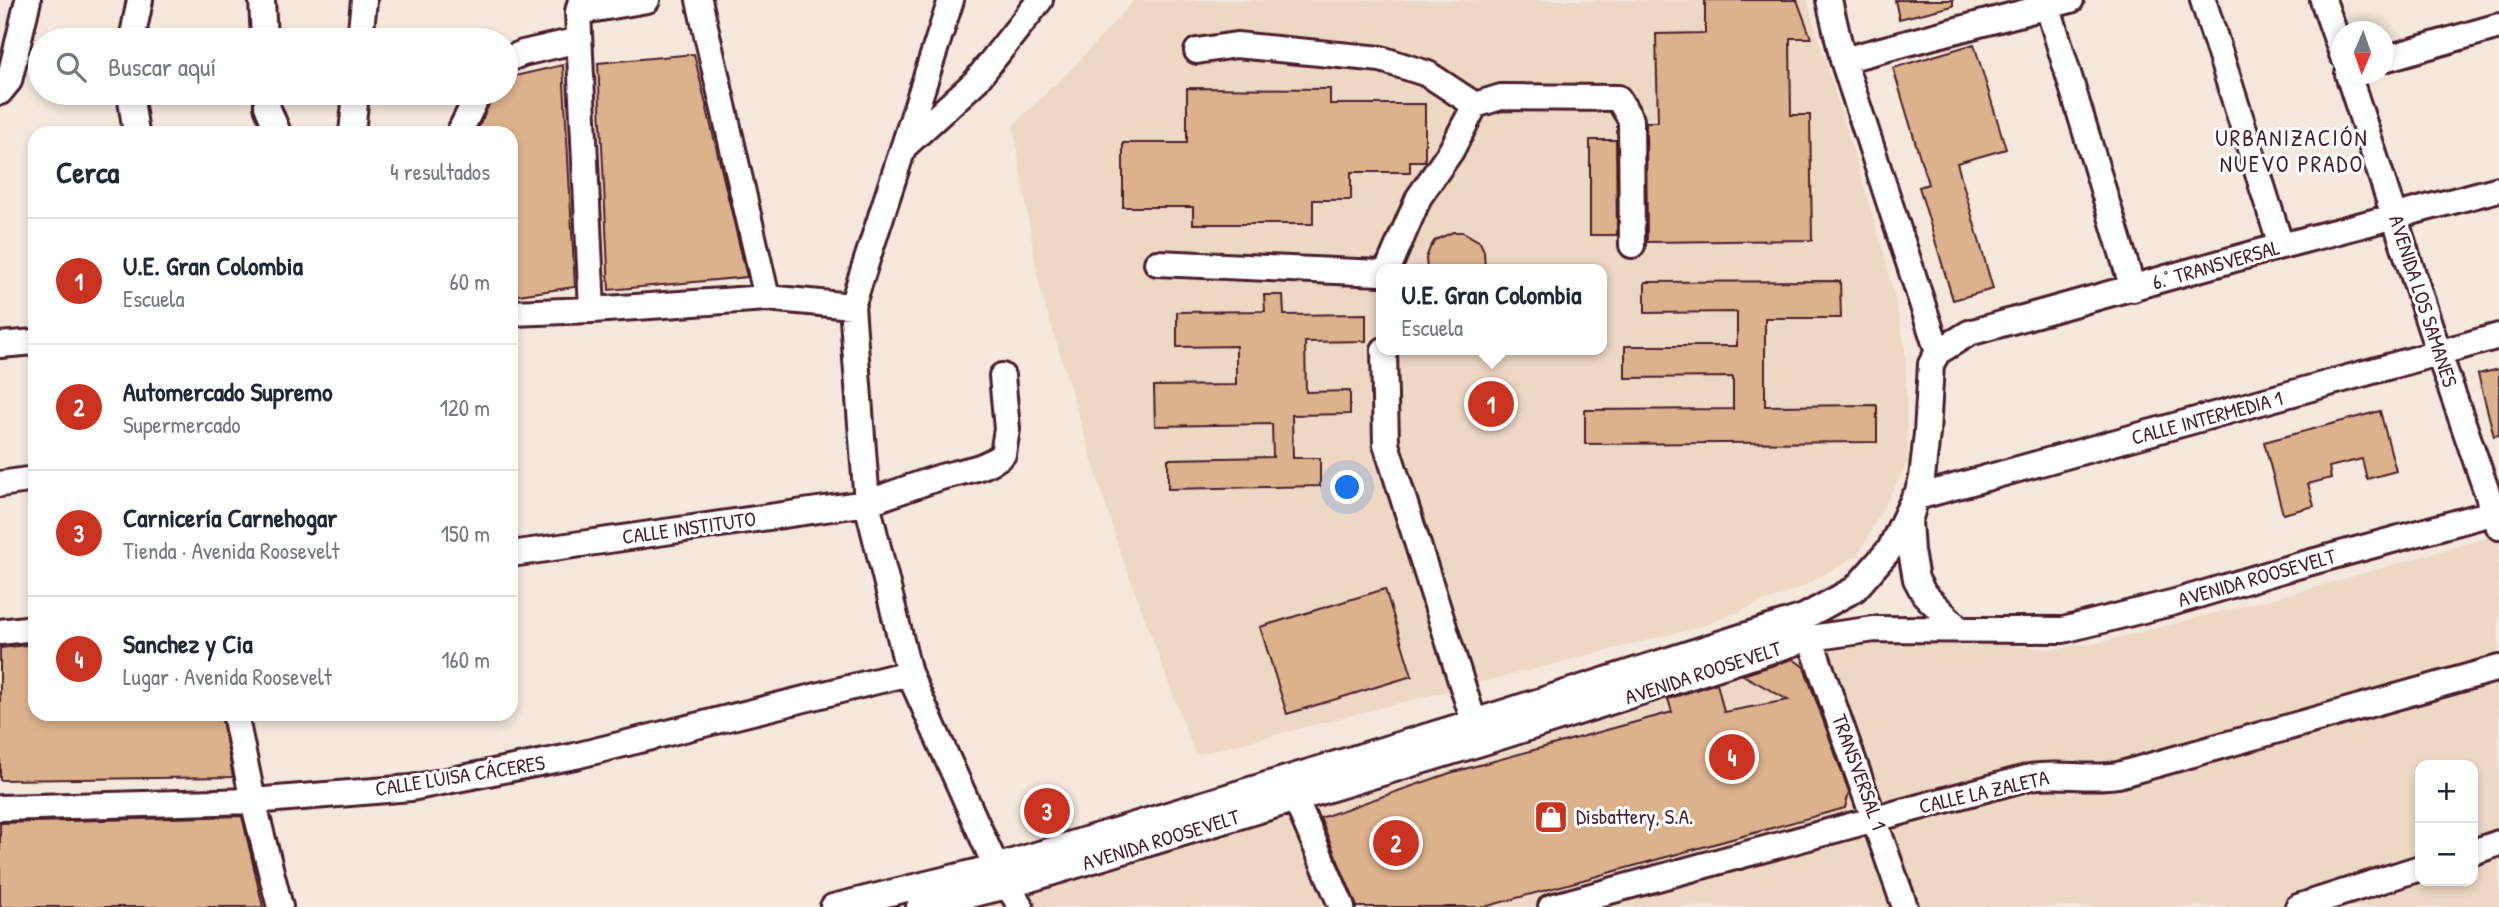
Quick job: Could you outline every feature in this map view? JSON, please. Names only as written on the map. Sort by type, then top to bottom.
[{"type":"street","points":[[0,92],[9,81],[28,0]]},
{"type":"street","points":[[134,28],[140,0]]},
{"type":"street","points":[[262,0],[263,28]]},
{"type":"street","points":[[361,28],[364,0]]},
{"type":"street","points":[[592,310],[579,6],[647,0]]},
{"type":"street","points":[[699,0],[767,298]]},
{"type":"street","points":[[951,0],[906,146],[852,306],[867,503],[909,673],[1002,877],[1021,907]]},
{"type":"street","points":[[906,146],[976,81],[1040,0]]},
{"type":"street","points":[[1829,0],[1843,60],[1938,352],[1931,365],[1922,478],[1909,521],[1916,579],[1924,594],[1958,628]]},
{"type":"street","points":[[2203,0],[2281,246]]},
{"type":"street","points":[[2323,0],[2331,23]]},
{"type":"street","points":[[1843,60],[2059,4],[2133,289]]},
{"type":"street","points":[[2394,56],[2499,26]]},
{"type":"street","points":[[518,56],[579,40]]},
{"type":"street","points":[[1197,51],[1236,45],[1381,59],[1428,74],[1475,105]]},
{"type":"street","name":"AVENIDA LOS SAMANES","points":[[2351,84],[2439,354],[2497,517]]},
{"type":"street","points":[[1390,264],[1419,197],[1451,151],[1475,105],[1501,97],[1618,98],[1631,120],[1632,245]]},
{"type":"street","points":[[132,105],[135,126]]},
{"type":"street","points":[[267,105],[275,126]]},
{"type":"street","points":[[353,126],[355,105]]},
{"type":"street","points":[[463,126],[474,105]]},
{"type":"street","name":"6.° TRANSVERSAL","points":[[1938,352],[1969,333],[2281,246],[2499,189]]},
{"type":"street","points":[[1157,263],[1376,273]]},
{"type":"street","points":[[518,313],[767,298],[852,306]]},
{"type":"street","name":"CALLE INTERMEDIA 1","points":[[1914,498],[2499,336]]},
{"type":"street","points":[[0,345],[28,343]]},
{"type":"street","points":[[1384,355],[1387,444],[1474,722]]},
{"type":"street","name":"CALLE INSTITUTO","points":[[518,553],[867,503],[957,472],[974,470],[993,463],[1003,454],[1007,429],[1002,376]]},
{"type":"street","points":[[0,484],[28,479]]},
{"type":"street","name":"AVENIDA ROOSEVELT","points":[[1292,790],[1474,722],[1804,617],[1855,589],[1890,549],[1914,498]]},
{"type":"street","name":"AVENIDA ROOSEVELT","points":[[919,907],[1002,877],[1292,790],[1484,742],[1811,638],[1875,629],[2063,631],[2162,606],[2281,570],[2497,517]]},
{"type":"street","points":[[0,632],[28,629]]},
{"type":"street","name":"TRANSVERSAL 1","points":[[1811,638],[1905,907]]},
{"type":"street","name":"CALLE LA ZALETA","points":[[1551,907],[2030,777],[2055,775],[2089,778],[2118,775],[2499,668]]},
{"type":"street","name":"CALLE LUISA CÁCERES","points":[[0,808],[253,801],[411,788],[575,756],[909,673]]},
{"type":"street","points":[[236,721],[253,801],[280,907]]},
{"type":"street","points":[[1292,790],[1342,907]]},
{"type":"street","points":[[2478,850],[2499,843]]},
{"type":"street","points":[[2298,907],[2415,870]]},
{"type":"street","name":"AVENIDA ROOSEVELT","points":[[833,907],[1002,877]]},
{"type":"shaded area","points":[[1134,0],[1807,0],[1885,256],[1905,345],[1908,462],[1858,555],[1802,587],[1700,627],[1195,755],[1118,546],[1039,285],[1013,125],[1076,64]]},
{"type":"shaded area","points":[[2499,534],[2499,907],[962,907],[1457,768],[1849,641],[1919,638],[2052,649],[2097,643],[2306,590]]},
{"type":"building","points":[[1705,0],[1797,0],[1811,38],[1790,38],[1791,115],[1810,115],[1812,240],[1647,242],[1646,122],[1658,122],[1656,34],[1705,33]]},
{"type":"building","points":[[1895,0],[1953,0],[1953,6],[1899,19]]},
{"type":"building","points":[[1974,44],[2006,149],[1957,163],[1993,289],[1953,300],[1919,187],[1928,184],[1893,68]]},
{"type":"building","points":[[694,54],[747,277],[609,290],[598,63]]},
{"type":"building","points":[[563,65],[575,287],[518,295],[518,126],[479,126],[489,105],[518,105],[518,75]]},
{"type":"building","points":[[1187,88],[1330,89],[1330,104],[1425,104],[1425,161],[1410,161],[1410,172],[1351,172],[1351,200],[1313,200],[1313,224],[1193,224],[1193,207],[1123,207],[1123,143],[1187,143]]},
{"type":"building","points":[[1590,140],[1616,140],[1617,235],[1590,235]]},
{"type":"building","points":[[1453,232],[1463,232],[1480,242],[1485,264],[1427,264],[1426,258],[1435,240]]},
{"type":"building","points":[[1840,281],[1841,318],[1765,318],[1765,406],[1877,405],[1877,442],[1585,444],[1585,410],[1733,409],[1733,377],[1625,378],[1625,346],[1737,346],[1737,312],[1645,313],[1645,282]]},
{"type":"building","points":[[1264,295],[1283,295],[1284,315],[1366,314],[1366,341],[1305,342],[1306,392],[1350,391],[1350,414],[1292,415],[1293,458],[1320,458],[1320,486],[1168,489],[1168,459],[1273,457],[1272,424],[1155,426],[1154,386],[1236,385],[1236,346],[1177,347],[1177,312],[1265,311]]},
{"type":"building","points":[[2499,369],[2499,435],[2494,436],[2478,374]]},
{"type":"building","points":[[2380,411],[2396,471],[2367,479],[2362,459],[2329,467],[2331,478],[2308,484],[2314,506],[2283,514],[2264,442]]},
{"type":"building","points":[[1385,589],[1412,676],[1287,714],[1260,627]]},
{"type":"building","points":[[28,645],[28,721],[222,721],[233,777],[0,780],[0,648]]},
{"type":"building","points":[[1793,659],[1804,667],[1849,792],[1845,808],[1484,907],[1357,907],[1320,818],[1450,773],[1672,712],[1668,699],[1717,683],[1724,712],[1788,700],[1743,675]]},
{"type":"building","points":[[242,816],[263,907],[0,907],[0,823]]},
{"type":"place","name":"U.E. Gran Colombia","points":[[1491,404]]},
{"type":"place","name":"Sanchez y Cia","points":[[1732,757]]},
{"type":"place","name":"Carnicería Carnehogar","points":[[1047,811]]},
{"type":"place","name":"Disbattery, S.A.","points":[[1551,817]]},
{"type":"place","name":"Automercado Supremo","points":[[1396,843]]},
{"type":"district","name":"URBANIZACIÓN NUEVO PRADO","points":[[2292,151]]}]
